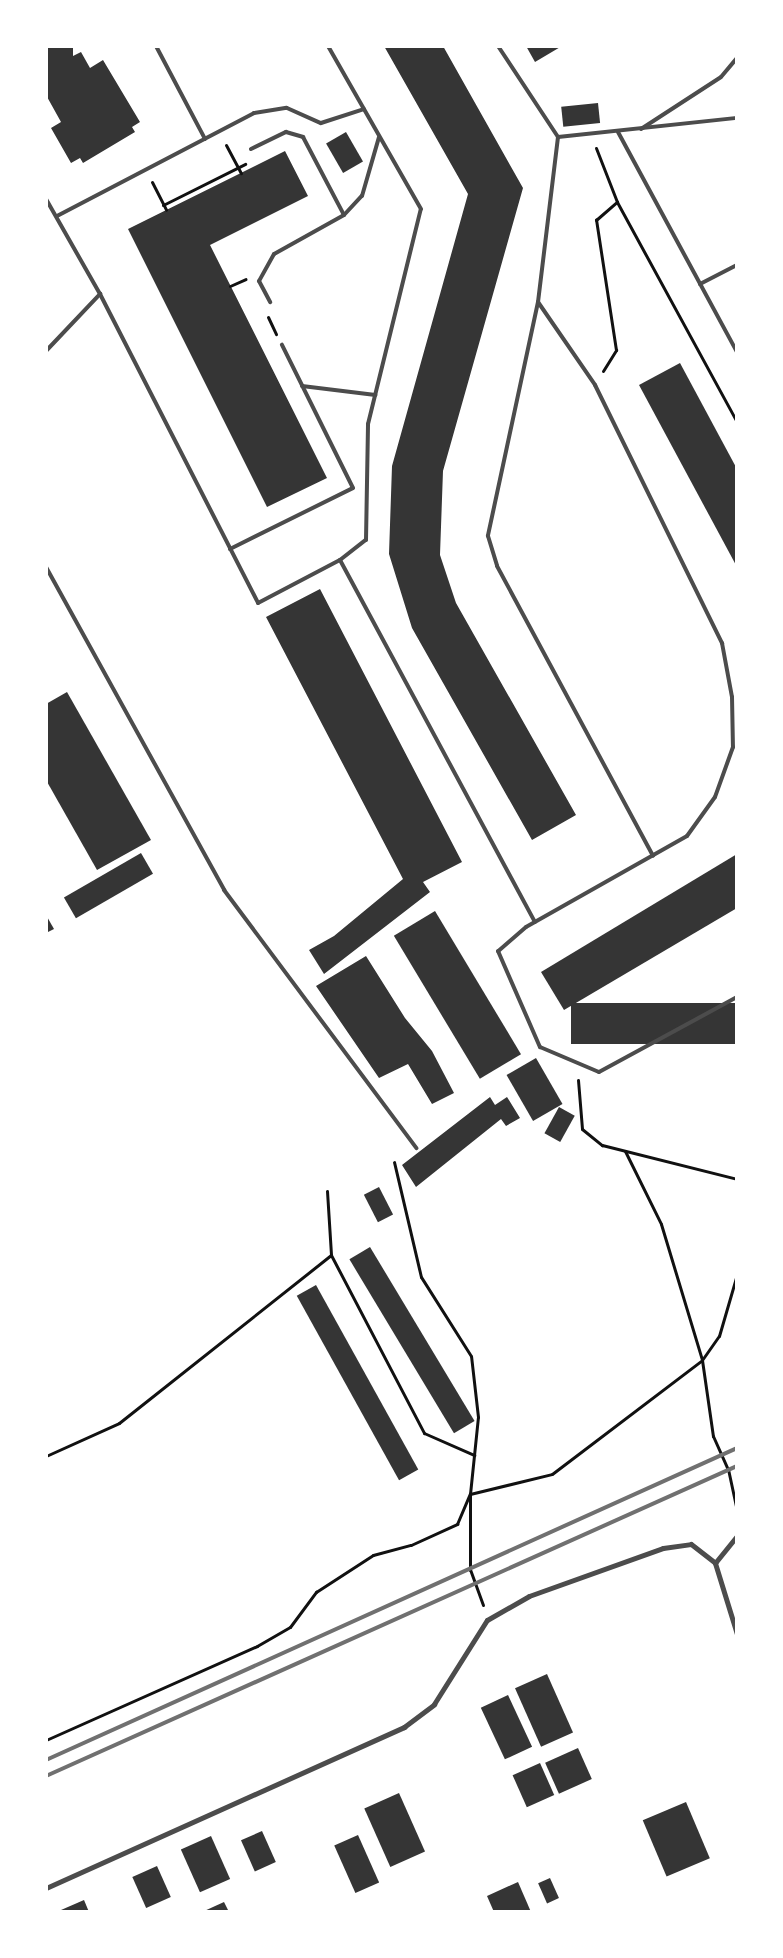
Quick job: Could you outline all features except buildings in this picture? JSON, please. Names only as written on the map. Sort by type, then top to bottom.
[{"type":"street","points":[[715,1563],[737,1536]]},
{"type":"street","points":[[46,1888],[404,1728],[434,1704],[487,1620],[556,1585],[587,1579],[663,1548],[691,1544],[715,1563],[737,1634]]},
{"type":"lane","points":[[156,46],[205,139]]},
{"type":"lane","points":[[46,199],[58,216],[100,294],[258,603],[340,560],[366,540],[368,424],[421,209],[328,46]]},
{"type":"lane","points":[[498,46],[558,138],[538,302],[488,536],[497,566],[653,856]]},
{"type":"lane","points":[[641,129],[721,77],[737,58]]},
{"type":"lane","points":[[58,216],[254,113],[287,108],[321,123],[364,108]]},
{"type":"lane","points":[[558,138],[737,118]]},
{"type":"lane","points":[[251,149],[286,132],[303,137],[344,215]]},
{"type":"lane","points":[[618,132],[737,352]]},
{"type":"lane","points":[[270,302],[259,280],[274,254],[344,215],[362,196],[379,136]]},
{"type":"lane","points":[[700,284],[737,265]]},
{"type":"lane","points":[[46,351],[100,294]]},
{"type":"lane","points":[[538,302],[596,385],[722,643],[732,697],[733,747],[715,797],[687,836],[535,922],[498,951],[540,1047],[599,1072],[737,997]]},
{"type":"lane","points":[[230,550],[353,488],[282,346]]},
{"type":"lane","points":[[302,386],[375,396]]},
{"type":"lane","points":[[340,560],[535,922]]},
{"type":"lane","points":[[46,567],[224,890],[416,1148]]},
{"type":"path","points":[[591,135],[617,202],[737,422]]},
{"type":"path","points":[[228,149],[241,173]]},
{"type":"path","points":[[163,205],[256,159]]},
{"type":"path","points":[[156,189],[166,210]]},
{"type":"path","points":[[596,385],[616,350],[596,220],[617,202]]},
{"type":"path","points":[[575,1062],[582,1129],[602,1145],[737,1179]]},
{"type":"path","points":[[625,1151],[661,1224],[702,1360],[714,1436],[728,1470],[737,1511]]},
{"type":"path","points":[[394,1162],[421,1277],[472,1356],[478,1417],[470,1494],[470,1570],[487,1620]]},
{"type":"path","points":[[327,1191],[331,1255],[424,1433],[474,1455]]},
{"type":"path","points":[[46,1456],[119,1422],[331,1255]]},
{"type":"path","points":[[470,1494],[552,1474],[702,1360],[719,1336],[737,1274]]},
{"type":"path","points":[[46,1740],[265,1642],[290,1627],[316,1592],[373,1555],[411,1545],[456,1524],[470,1494]]},
{"type":"railway","points":[[46,1760],[737,1448]]},
{"type":"railway","points":[[46,1776],[737,1466]]}]
